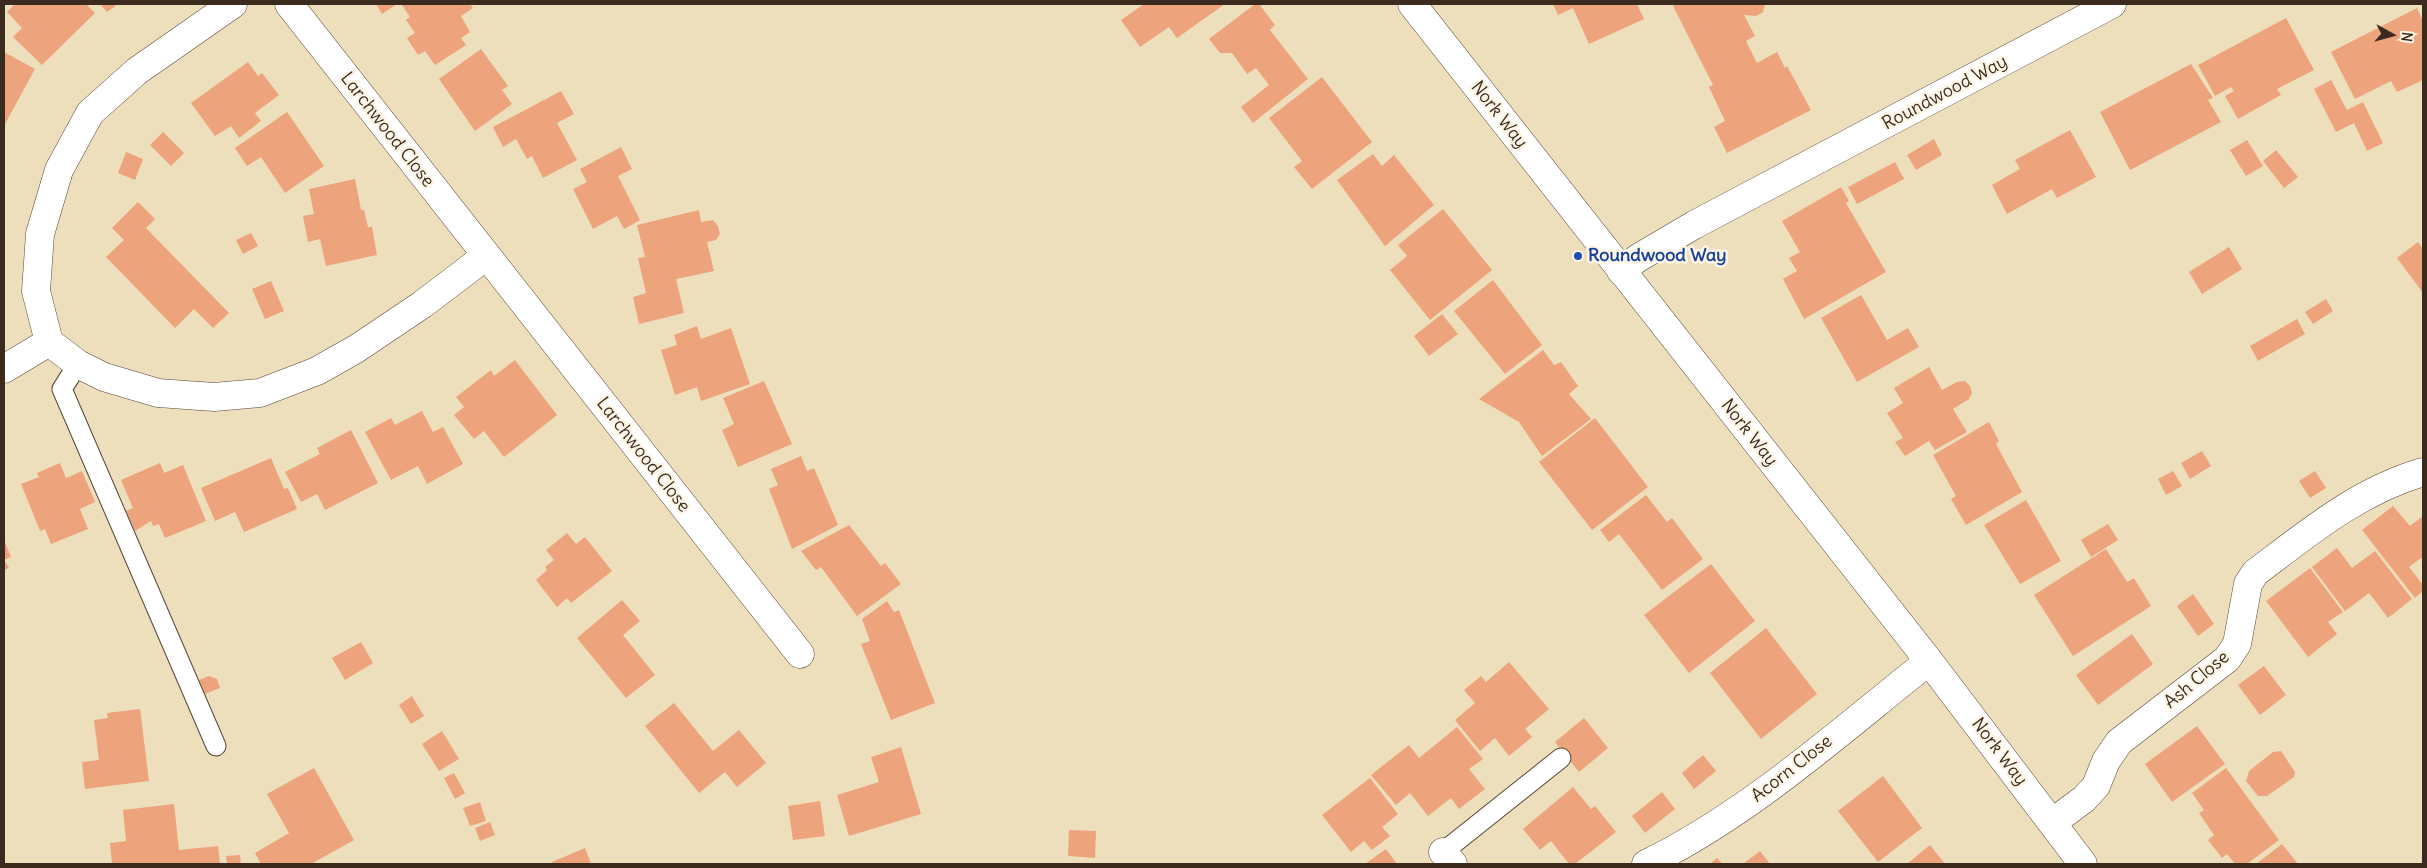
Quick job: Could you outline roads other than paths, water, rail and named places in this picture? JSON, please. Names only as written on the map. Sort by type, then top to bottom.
[{"type":"street","points":[[233,4],[137,72],[90,113],[59,170],[40,234],[36,291],[49,342],[78,364],[104,377],[158,393],[214,397],[260,393],[317,371],[356,349],[423,304],[486,256]]},
{"type":"street","name":"Larchwood Close","points":[[289,4],[800,654]]},
{"type":"street","name":"Nork Way","points":[[1412,4],[1930,661],[2084,864]]},
{"type":"street","name":"Roundwood Way","points":[[1621,271],[1638,258],[1694,225],[2112,4]]},
{"type":"street","points":[[4,369],[49,342]]},
{"type":"street","name":"Ash Close","points":[[2053,822],[2084,799],[2096,786],[2106,761],[2118,742],[2227,659],[2237,644],[2248,584],[2255,573],[2344,507],[2382,486],[2423,472]]},
{"type":"street","name":"Acorn Close","points":[[1646,864],[1689,843],[1749,803],[1930,661]]},
{"type":"lane","points":[[78,364],[62,389],[216,746]]},
{"type":"lane","points":[[1448,858],[1561,758]]},
{"type":"place","name":"Roundwood Way","points":[[1578,256]]}]
